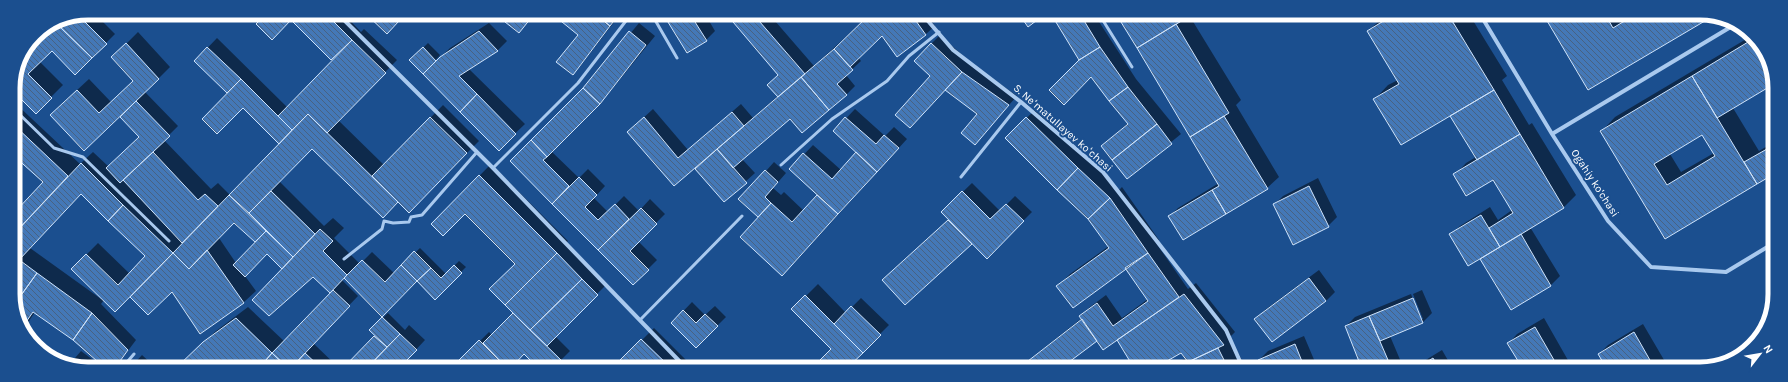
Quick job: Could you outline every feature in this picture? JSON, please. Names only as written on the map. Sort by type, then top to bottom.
[{"type":"street","points":[[344,20],[493,168],[680,362]]},
{"type":"street","name":"S. Neʻmatullayev koʻchasi","points":[[928,20],[953,50],[1020,102],[1103,172],[1226,330],[1240,362]]},
{"type":"street","name":"Ogahiy ko'chasi","points":[[1484,20],[1552,134],[1608,221],[1651,267],[1726,272],[1768,247]]},
{"type":"street","points":[[1552,134],[1730,27]]},
{"type":"lane","points":[[493,168],[578,83],[627,20]]},
{"type":"lane","points":[[655,20],[678,58]]},
{"type":"lane","points":[[1103,20],[1132,67]]},
{"type":"lane","points":[[780,165],[832,119],[887,82],[909,56],[939,32]]},
{"type":"lane","points":[[961,177],[1020,102]]},
{"type":"lane","points":[[20,115],[54,148],[83,157],[169,241]]},
{"type":"lane","points":[[344,259],[382,229],[384,221],[393,223],[409,222],[411,217],[422,216],[477,152]]},
{"type":"lane","points":[[640,320],[742,216]]},
{"type":"lane","points":[[127,362],[134,354]]},
{"type":"building","points":[[87,20],[85,22],[107,44],[92,58],[60,27],[75,21]]},
{"type":"building","points":[[260,20],[291,20],[272,40],[256,24]]},
{"type":"building","points":[[291,20],[332,20],[352,40],[331,60]]},
{"type":"building","points":[[372,20],[398,20],[399,21],[387,34]]},
{"type":"building","points":[[507,20],[529,20],[519,33],[505,22]]},
{"type":"building","points":[[560,20],[603,20],[610,26],[573,75],[556,62],[578,35]]},
{"type":"building","points":[[603,20],[615,20],[610,26]]},
{"type":"building","points":[[667,20],[694,20],[707,41],[687,53]]},
{"type":"building","points":[[736,20],[758,20],[805,74],[778,97],[767,85],[778,75],[733,22]]},
{"type":"building","points":[[864,20],[915,20],[926,35],[897,57],[882,36],[850,67],[834,49]]},
{"type":"building","points":[[1023,20],[1037,20],[1028,27]]},
{"type":"building","points":[[1055,20],[1084,20],[1100,47],[1079,60]]},
{"type":"building","points":[[1120,20],[1183,20],[1137,48]]},
{"type":"building","points":[[1385,20],[1452,20],[1494,90],[1401,145],[1373,99],[1399,84],[1367,31]]},
{"type":"building","points":[[1547,20],[1608,20],[1613,28],[1626,20],[1706,20],[1588,90]]},
{"type":"building","points":[[1176,24],[1229,113],[1190,137],[1137,48]]},
{"type":"building","points":[[60,27],[92,58],[75,75],[52,51],[28,74],[52,98],[36,114],[20,98],[22,71],[27,58],[34,47],[43,37]]},
{"type":"building","points":[[479,31],[498,51],[459,76],[477,94],[460,112],[423,74],[440,57]]},
{"type":"building","points":[[629,31],[646,45],[600,104],[583,88]]},
{"type":"building","points":[[352,40],[386,73],[327,133],[308,114],[292,130],[278,116]]},
{"type":"building","points":[[1749,41],[1761,58],[1767,75],[1768,88],[1717,118],[1692,76]]},
{"type":"building","points":[[126,43],[159,79],[84,151],[50,115],[77,90],[99,113],[133,81],[111,57]]},
{"type":"building","points":[[931,43],[962,72],[910,128],[895,115],[930,76],[914,61]]},
{"type":"building","points":[[207,47],[241,79],[227,93],[194,61]]},
{"type":"building","points":[[423,47],[436,61],[423,74],[409,60]]},
{"type":"building","points":[[1100,47],[1128,87],[1109,101],[1091,77],[1064,105],[1049,90],[1079,60]]},
{"type":"building","points":[[834,49],[853,70],[837,84],[847,95],[829,110],[801,77]]},
{"type":"building","points":[[962,72],[1009,105],[975,145],[961,133],[977,114],[945,90]]},
{"type":"building","points":[[1692,76],[1757,184],[1665,239],[1600,131]],"holes":[[[1702,135],[1715,156],[1667,185],[1654,164]]]},
{"type":"building","points":[[801,77],[829,110],[802,133],[790,119],[733,168],[717,149]]},
{"type":"building","points":[[241,79],[292,130],[279,144],[243,108],[217,134],[202,119]]},
{"type":"building","points":[[1128,87],[1157,124],[1112,160],[1101,146],[1128,124],[1109,101]]},
{"type":"building","points":[[583,88],[600,104],[547,157],[531,140]]},
{"type":"building","points":[[1494,90],[1520,134],[1477,160],[1450,116]]},
{"type":"building","points":[[477,94],[516,134],[499,151],[460,112]]},
{"type":"building","points":[[136,101],[170,136],[120,183],[106,168],[139,137],[120,117]]},
{"type":"building","points":[[732,112],[744,126],[674,186],[627,132],[644,117],[678,158]]},
{"type":"building","points":[[308,114],[398,202],[383,218],[312,149],[249,213],[229,195]]},
{"type":"building","points":[[1224,116],[1268,189],[1226,214],[1212,190],[1219,186],[1190,137]]},
{"type":"building","points":[[430,117],[467,153],[409,213],[372,176]]},
{"type":"building","points":[[845,117],[876,144],[884,135],[899,148],[877,172],[833,131]]},
{"type":"building","points":[[1026,117],[1078,168],[1057,190],[1005,138]]},
{"type":"building","points":[[1157,124],[1172,144],[1127,179],[1112,160]]},
{"type":"building","points":[[20,131],[68,176],[20,228],[20,207],[43,182],[20,161]]},
{"type":"building","points":[[1520,134],[1564,208],[1500,247],[1489,228],[1513,213],[1493,180],[1466,196],[1453,174]]},
{"type":"building","points":[[531,140],[547,157],[543,160],[569,186],[552,204],[510,161]]},
{"type":"building","points":[[1768,148],[1768,178],[1757,184],[1744,162]]},
{"type":"building","points":[[717,149],[747,183],[724,202],[695,169]]},
{"type":"building","points":[[153,152],[198,200],[205,194],[218,206],[182,243],[123,180]]},
{"type":"building","points":[[856,152],[877,172],[838,214],[789,169],[803,153],[832,179]]},
{"type":"building","points":[[81,163],[123,205],[108,221],[81,194],[20,259],[20,228]]},
{"type":"building","points":[[1078,168],[1110,198],[1088,219],[1057,190]]},
{"type":"building","points":[[765,170],[778,182],[765,197],[771,203],[758,217],[738,199]]},
{"type":"building","points":[[479,175],[557,253],[505,305],[489,289],[515,264],[465,214],[443,236],[431,224]]},
{"type":"building","points":[[579,177],[597,195],[585,207],[598,220],[615,204],[629,219],[598,250],[552,204]]},
{"type":"building","points":[[1309,186],[1329,227],[1293,245],[1273,204]]},
{"type":"building","points":[[1212,190],[1226,214],[1183,240],[1168,216]]},
{"type":"building","points":[[271,191],[315,234],[293,257],[249,213]]},
{"type":"building","points":[[962,191],[990,219],[1006,204],[1024,221],[987,259],[941,212]]},
{"type":"building","points":[[229,195],[266,231],[255,242],[234,223],[189,269],[173,253]]},
{"type":"building","points":[[817,195],[838,214],[782,276],[740,237],[771,203],[792,222]]},
{"type":"building","points":[[1110,198],[1148,253],[1073,308],[1056,286],[1109,248],[1088,219]]},
{"type":"building","points":[[123,205],[173,253],[115,312],[71,269],[86,254],[118,285],[145,256],[108,221]]},
{"type":"building","points":[[641,208],[657,224],[630,251],[649,270],[633,285],[598,250]]},
{"type":"building","points":[[1481,215],[1500,247],[1468,266],[1449,234]]},
{"type":"building","points":[[948,220],[972,244],[905,305],[882,280]]},
{"type":"building","points":[[320,229],[333,241],[323,251],[347,275],[330,293],[313,277],[269,316],[252,300]]},
{"type":"building","points":[[266,231],[293,257],[282,269],[267,254],[245,277],[233,265]]},
{"type":"building","points":[[1521,234],[1551,286],[1511,310],[1480,259]]},
{"type":"building","points":[[207,250],[244,303],[200,334],[172,292],[148,315],[130,297],[173,253],[189,269]]},
{"type":"building","points":[[414,251],[431,268],[417,281],[401,265]]},
{"type":"building","points":[[557,253],[582,279],[530,330],[505,305]]},
{"type":"building","points":[[1148,253],[1179,297],[1103,350],[1079,316],[1097,303],[1113,326],[1148,301],[1125,268]]},
{"type":"building","points":[[20,260],[37,273],[20,296]]},
{"type":"building","points":[[362,260],[385,282],[401,265],[417,281],[382,317],[344,278]]},
{"type":"building","points":[[454,265],[462,273],[435,300],[417,281],[431,268],[441,278]]},
{"type":"building","points":[[37,273],[92,313],[73,340],[33,312],[26,322],[21,307],[20,296]]},
{"type":"building","points":[[1309,278],[1326,301],[1272,342],[1254,319]]},
{"type":"building","points":[[582,279],[598,295],[547,346],[530,330]]},
{"type":"building","points":[[333,290],[350,306],[297,362],[282,362],[272,353]]},
{"type":"building","points":[[1184,294],[1224,345],[1188,362],[1181,353],[1165,362],[1130,362],[1117,340]]},
{"type":"building","points":[[805,295],[863,353],[853,362],[818,362],[831,349],[791,309]]},
{"type":"building","points":[[1413,298],[1423,323],[1380,341],[1369,316]]},
{"type":"building","points":[[851,306],[881,335],[863,353],[834,324]]},
{"type":"building","points":[[683,310],[696,323],[705,314],[718,326],[696,348],[671,323]]},
{"type":"building","points":[[92,313],[128,350],[119,362],[98,362],[73,340]]},
{"type":"building","points":[[513,313],[562,361],[532,362],[524,354],[517,362],[501,362],[483,343]]},
{"type":"building","points":[[1369,316],[1388,360],[1382,362],[1359,362],[1345,326]]},
{"type":"building","points":[[382,317],[400,334],[387,347],[369,330]]},
{"type":"building","points":[[236,318],[272,353],[264,362],[182,362],[203,342]]},
{"type":"building","points":[[1082,319],[1097,341],[1069,362],[1027,362]]},
{"type":"building","points":[[1535,327],[1555,362],[1519,362],[1507,343]]},
{"type":"building","points":[[1634,332],[1651,362],[1603,362],[1598,354]]},
{"type":"building","points":[[400,334],[417,350],[405,362],[373,362]]},
{"type":"building","points":[[374,336],[387,347],[373,362],[349,362]]},
{"type":"building","points":[[641,339],[665,362],[618,362]]},
{"type":"building","points":[[479,340],[501,362],[457,362]]},
{"type":"building","points":[[1295,344],[1302,362],[1259,362],[1258,360]]},
{"type":"building","points":[[1218,348],[1225,362],[1188,362]]},
{"type":"building","points":[[272,353],[282,362],[264,362]]},
{"type":"building","points":[[305,353],[315,362],[297,362]]},
{"type":"building","points":[[1433,358],[1435,362],[1427,362]]}]
